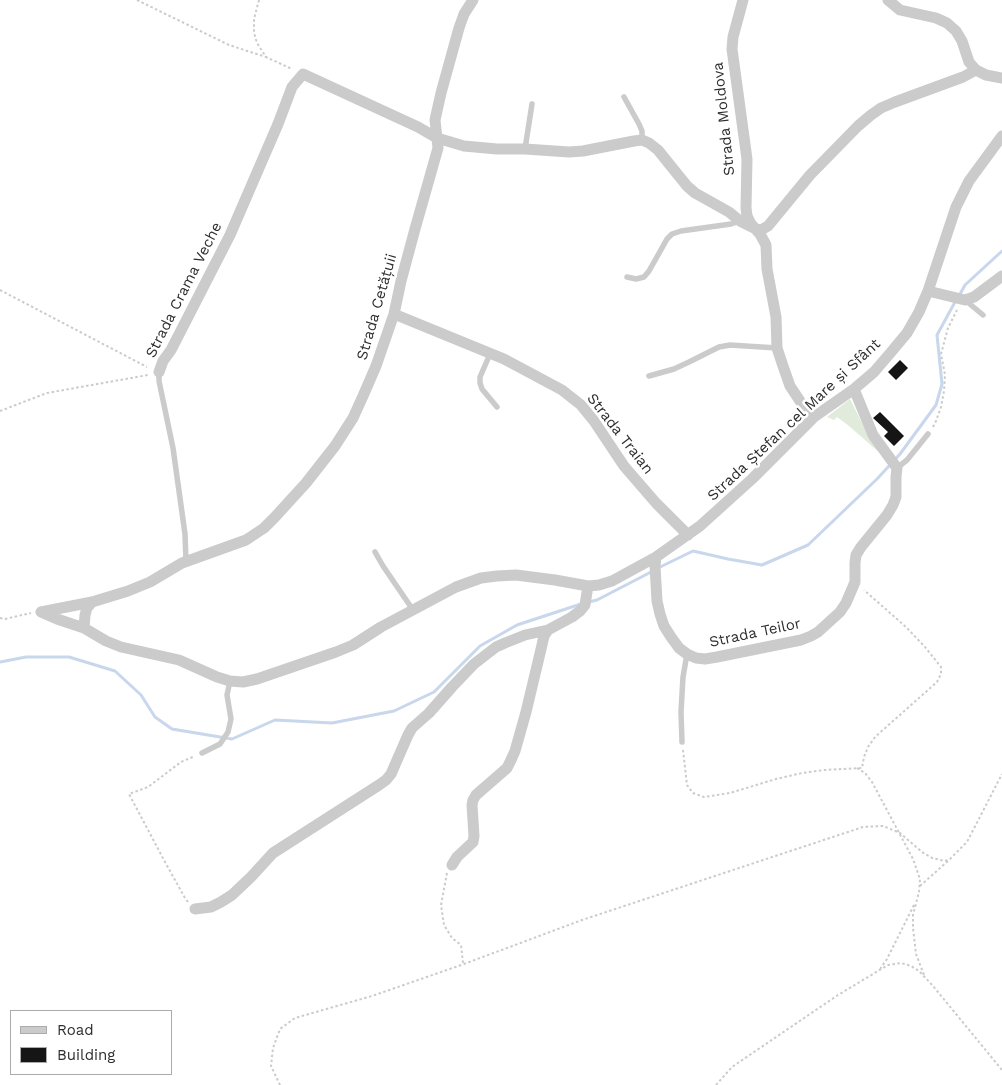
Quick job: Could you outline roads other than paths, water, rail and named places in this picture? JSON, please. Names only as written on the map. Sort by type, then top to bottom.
[{"type":"street","name":"Strada Cetățuii","points":[[40,612],[92,602],[128,591],[186,562],[246,540],[264,528],[322,463],[353,418],[376,366],[394,314],[412,238],[438,148],[435,120],[440,93],[459,28],[464,14],[473,0]]},
{"type":"street","name":"Strada Moldova","points":[[743,0],[733,37],[732,49],[747,159],[747,216],[751,224],[763,237],[766,245],[767,269],[776,317],[778,348],[790,386],[802,404],[814,417]]},
{"type":"street","points":[[888,0],[900,10],[936,18],[947,23],[962,40],[969,62],[976,70],[986,75],[1002,78]]},
{"type":"street","points":[[437,138],[464,146],[569,152],[642,140],[658,150],[687,186],[730,212],[740,221],[762,230],[768,226],[810,175],[871,115],[881,108],[963,77],[976,70]]},
{"type":"street","name":"Strada Crama Veche","points":[[159,372],[163,361],[171,350],[230,235],[292,87],[303,74],[418,127],[437,138]]},
{"type":"street","name":"Strada Ștefan cel Mare și Sfânt","points":[[40,612],[84,628],[106,641],[121,647],[178,660],[217,677],[243,682],[257,679],[353,645],[381,627],[456,587],[481,578],[516,575],[555,580],[586,596],[599,585],[655,566],[716,512],[814,417],[854,389],[874,372],[907,333],[919,312],[928,290],[956,207],[969,181],[1002,136]]},
{"type":"street","points":[[928,290],[965,300],[974,297],[1002,276]]},
{"type":"street","name":"Strada Traian","points":[[394,314],[504,359],[562,390],[581,405],[624,466],[656,503],[688,535]]},
{"type":"street","points":[[854,389],[873,435],[897,468]]},
{"type":"street","name":"Strada Teilor","points":[[688,654],[704,659],[793,642],[811,636],[840,612],[855,582],[856,555],[893,505],[896,497],[897,468]]},
{"type":"street","points":[[655,566],[656,601],[664,626],[679,648],[688,654]]},
{"type":"street","points":[[195,909],[211,907],[227,898],[251,877],[273,853],[379,786],[391,774],[412,728],[429,713],[479,660],[496,647],[514,638],[548,630],[572,617],[580,611],[586,596]]},
{"type":"street","points":[[84,628],[85,615],[92,602]]},
{"type":"street","points":[[452,865],[457,857],[473,842],[473,800],[476,795],[506,768],[515,751],[544,636],[548,630]]},
{"type":"lane","points":[[624,97],[642,131],[642,140]]},
{"type":"lane","points":[[525,149],[532,104]]},
{"type":"lane","points":[[627,277],[636,279],[644,277],[650,271],[667,239],[672,234],[740,221]]},
{"type":"lane","points":[[965,300],[984,314]]},
{"type":"lane","points":[[649,376],[682,366],[719,347],[730,345],[778,348]]},
{"type":"lane","points":[[490,354],[480,377],[480,384],[497,407]]},
{"type":"lane","name":"Strada Crama Veche","points":[[159,372],[175,467],[186,562]]},
{"type":"lane","points":[[897,468],[907,460],[928,434]]},
{"type":"lane","points":[[375,552],[413,610]]},
{"type":"lane","points":[[682,742],[683,677],[688,654]]},
{"type":"lane","points":[[202,753],[220,744],[228,732],[231,719],[227,695],[230,681]]},
{"type":"waterway","points":[[959,296],[965,285],[1002,251]]},
{"type":"waterway","points":[[658,568],[693,551],[762,565],[808,545],[877,479],[900,454],[936,405],[942,384],[937,335],[955,302]]},
{"type":"waterway","points":[[589,602],[597,600],[653,571]]},
{"type":"waterway","points":[[0,662],[26,657],[69,657],[115,671],[141,695],[155,717],[172,729],[232,739],[275,720],[332,723],[394,711],[434,692],[480,646],[517,625],[581,604]]}]
